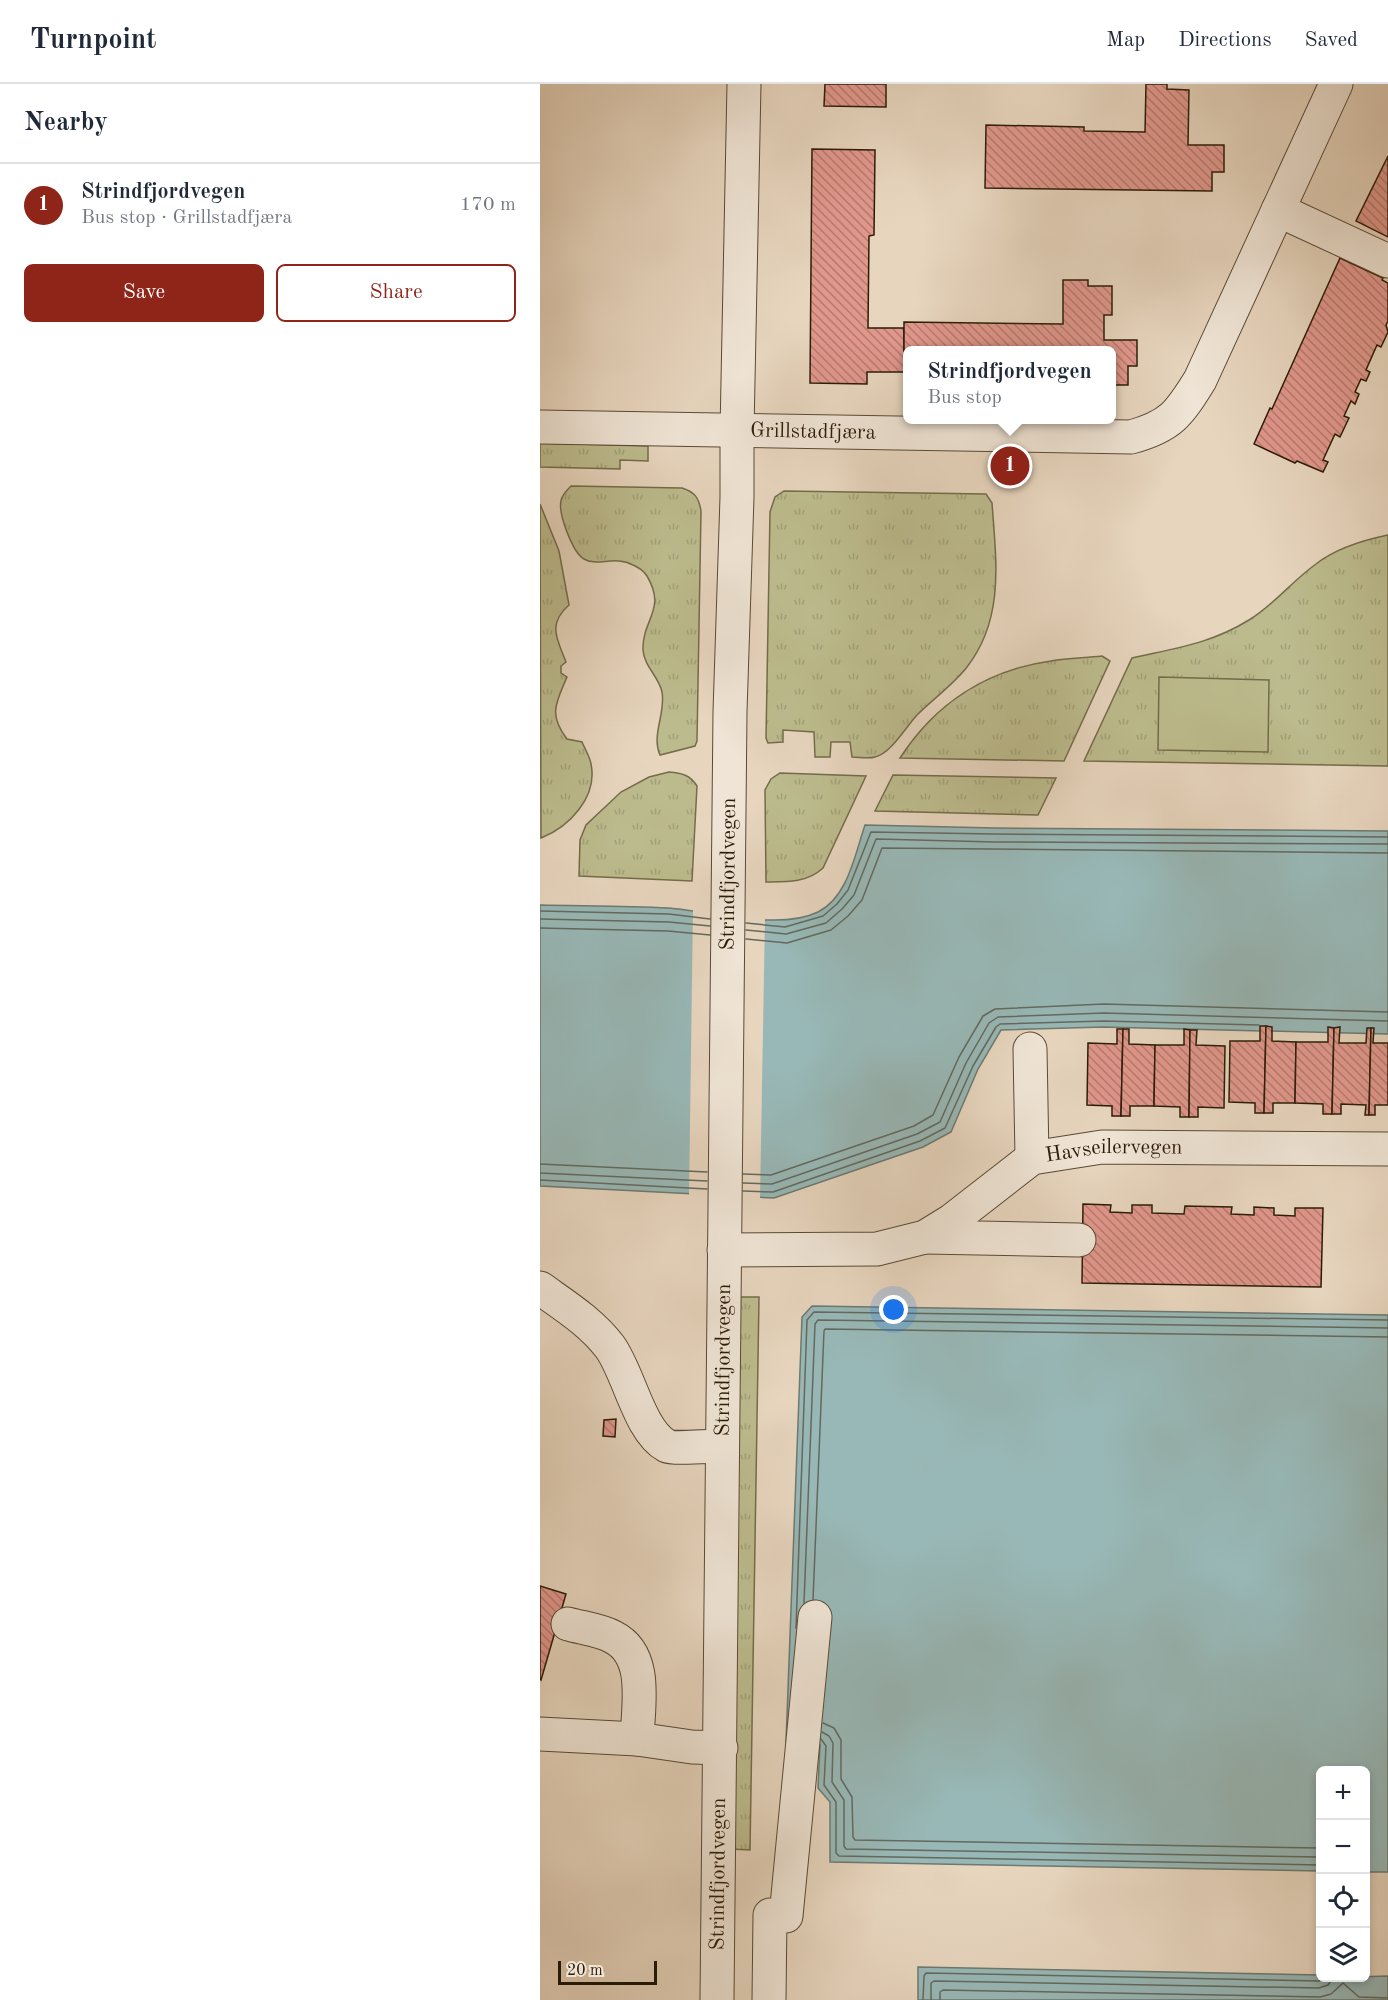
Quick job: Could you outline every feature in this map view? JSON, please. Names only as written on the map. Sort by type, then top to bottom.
[{"type":"street","name":"Strindfjordvegen","points":[[717,2000],[730,712],[737,497],[744,84]]},
{"type":"street","name":"Grillstadfjæra","points":[[540,428],[1131,437],[1154,430],[1171,420],[1200,380],[1336,84]]},
{"type":"street","points":[[1278,210],[1388,261]]},
{"type":"street","points":[[1030,1049],[1032,1158]]},
{"type":"street","name":"Havseilervegen","points":[[724,1250],[877,1249],[925,1237],[951,1221],[1032,1158],[1102,1147],[1388,1149]]},
{"type":"street","points":[[925,1237],[1079,1240]]},
{"type":"street","name":"Strindfjordvegen","points":[[540,1288],[581,1317],[610,1347],[654,1435],[669,1447],[722,1446]]},
{"type":"street","points":[[769,2000],[815,1617]]},
{"type":"street","points":[[568,1624],[613,1637],[629,1649],[638,1667],[637,1739]]},
{"type":"street","points":[[540,1734],[637,1739],[692,1747],[721,1748]]},
{"type":"green space","points":[[540,443],[648,446],[648,461],[620,460],[620,469],[540,467]]},
{"type":"green space","points":[[571,486],[682,488],[690,491],[698,499],[701,511],[697,741],[695,746],[660,755],[657,740],[663,700],[662,692],[646,661],[643,650],[646,630],[654,606],[653,588],[641,569],[633,565],[620,561],[589,561],[575,549],[567,533],[561,507],[562,497]]},
{"type":"green space","points":[[784,491],[986,494],[992,503],[996,567],[993,609],[988,629],[979,648],[956,680],[917,715],[881,755],[867,758],[852,757],[850,742],[831,742],[830,757],[815,757],[814,732],[783,730],[783,742],[768,743],[766,738],[770,512],[775,497]]},
{"type":"green space","points":[[540,504],[559,551],[569,605],[562,612],[556,625],[557,639],[566,662],[561,666],[561,673],[567,677],[557,701],[557,722],[567,739],[582,742],[590,761],[592,776],[586,799],[579,809],[562,826],[541,838]]},
{"type":"green space","points":[[1388,535],[1388,766],[1084,761],[1132,658],[1206,640],[1235,628],[1267,607],[1307,571],[1332,554]]},
{"type":"green space","points":[[1102,656],[1110,661],[1064,761],[900,758],[929,721],[946,706],[984,681],[1027,666],[1057,660]]},
{"type":"green space","points":[[1159,677],[1269,680],[1268,752],[1158,750]]},
{"type":"green space","points":[[669,772],[685,775],[697,786],[692,881],[579,876],[580,840],[586,825],[621,792],[649,777]]},
{"type":"green space","points":[[780,773],[866,776],[823,868],[803,879],[789,882],[766,882],[765,790],[771,779]]},
{"type":"green space","points":[[893,775],[1056,778],[1038,815],[875,811]]},
{"type":"green space","points":[[740,1297],[759,1297],[750,1850],[731,1849]]},
{"type":"water","points":[[865,825],[1388,831],[1388,1034],[1104,1027],[1001,1030],[978,1069],[951,1132],[923,1147],[774,1198],[540,1186],[540,905],[668,908],[765,920],[802,917],[818,912],[837,896],[849,874]]},
{"type":"water","points":[[812,1306],[1388,1315],[1388,1872],[1370,1872],[1370,1766],[1316,1766],[1316,1871],[830,1862],[830,1802],[818,1788],[820,1745],[786,1742],[802,1317]]},
{"type":"water","points":[[918,1967],[1316,1975],[1316,1982],[1370,1982],[1370,1977],[1388,1976],[1388,2000],[918,2000]]},
{"type":"pier","points":[[693,908],[765,916],[760,1200],[689,1197]]},
{"type":"building","points":[[825,84],[886,84],[886,107],[824,106]]},
{"type":"building","points":[[1146,84],[1167,84],[1167,89],[1189,90],[1188,145],[1224,145],[1224,172],[1212,172],[1212,191],[985,188],[986,125],[1084,127],[1084,131],[1145,132]]},
{"type":"building","points":[[812,149],[875,150],[874,235],[869,236],[868,328],[904,328],[903,372],[867,372],[867,384],[810,383]]},
{"type":"building","points":[[1388,156],[1388,237],[1356,221]]},
{"type":"building","points":[[1340,258],[1383,278],[1382,280],[1388,283],[1388,321],[1386,325],[1388,332],[1381,347],[1377,345],[1366,370],[1370,372],[1366,381],[1361,379],[1355,392],[1359,394],[1355,404],[1351,401],[1344,416],[1349,418],[1340,437],[1335,434],[1323,460],[1328,462],[1323,472],[1297,461],[1295,463],[1254,444]]},
{"type":"building","points":[[1063,280],[1088,280],[1088,286],[1112,286],[1112,315],[1104,315],[1104,340],[1137,340],[1137,366],[1128,366],[1128,385],[1116,385],[1116,346],[904,346],[904,322],[1063,324]]},
{"type":"building","points":[[1260,1026],[1266,1026],[1264,1113],[1255,1113],[1255,1103],[1229,1102],[1230,1041],[1260,1041]]},
{"type":"building","points":[[1266,1026],[1272,1027],[1272,1041],[1296,1042],[1295,1103],[1273,1103],[1273,1113],[1264,1113]]},
{"type":"building","points":[[1328,1027],[1334,1028],[1332,1114],[1323,1114],[1323,1104],[1295,1103],[1296,1042],[1328,1042]]},
{"type":"building","points":[[1340,1027],[1339,1043],[1366,1043],[1367,1028],[1371,1028],[1369,1115],[1365,1115],[1366,1105],[1341,1104],[1341,1114],[1332,1114],[1334,1028]]},
{"type":"building","points":[[1371,1028],[1374,1028],[1373,1043],[1388,1043],[1388,1105],[1375,1105],[1375,1115],[1369,1115]]},
{"type":"building","points":[[1117,1029],[1123,1029],[1121,1116],[1112,1116],[1112,1106],[1087,1105],[1088,1043],[1117,1044]]},
{"type":"building","points":[[1123,1029],[1129,1029],[1129,1044],[1155,1045],[1154,1106],[1130,1106],[1130,1116],[1121,1116]]},
{"type":"building","points":[[1184,1029],[1190,1030],[1189,1117],[1180,1117],[1180,1107],[1154,1106],[1155,1045],[1184,1045]]},
{"type":"building","points":[[1190,1030],[1197,1030],[1196,1045],[1225,1046],[1224,1108],[1198,1107],[1198,1117],[1189,1117]]},
{"type":"building","points":[[1083,1204],[1111,1205],[1110,1212],[1132,1213],[1132,1205],[1152,1205],[1152,1213],[1184,1214],[1185,1206],[1232,1207],[1231,1214],[1254,1215],[1254,1207],[1274,1208],[1274,1215],[1295,1216],[1295,1208],[1323,1208],[1321,1287],[1082,1283]]},
{"type":"building","points":[[616,1419],[615,1437],[603,1436],[604,1420]]},
{"type":"building","points":[[540,1586],[566,1594],[541,1680],[540,1679]]},
{"type":"place","name":"Strindfjordvegen","points":[[1010,466]]}]
